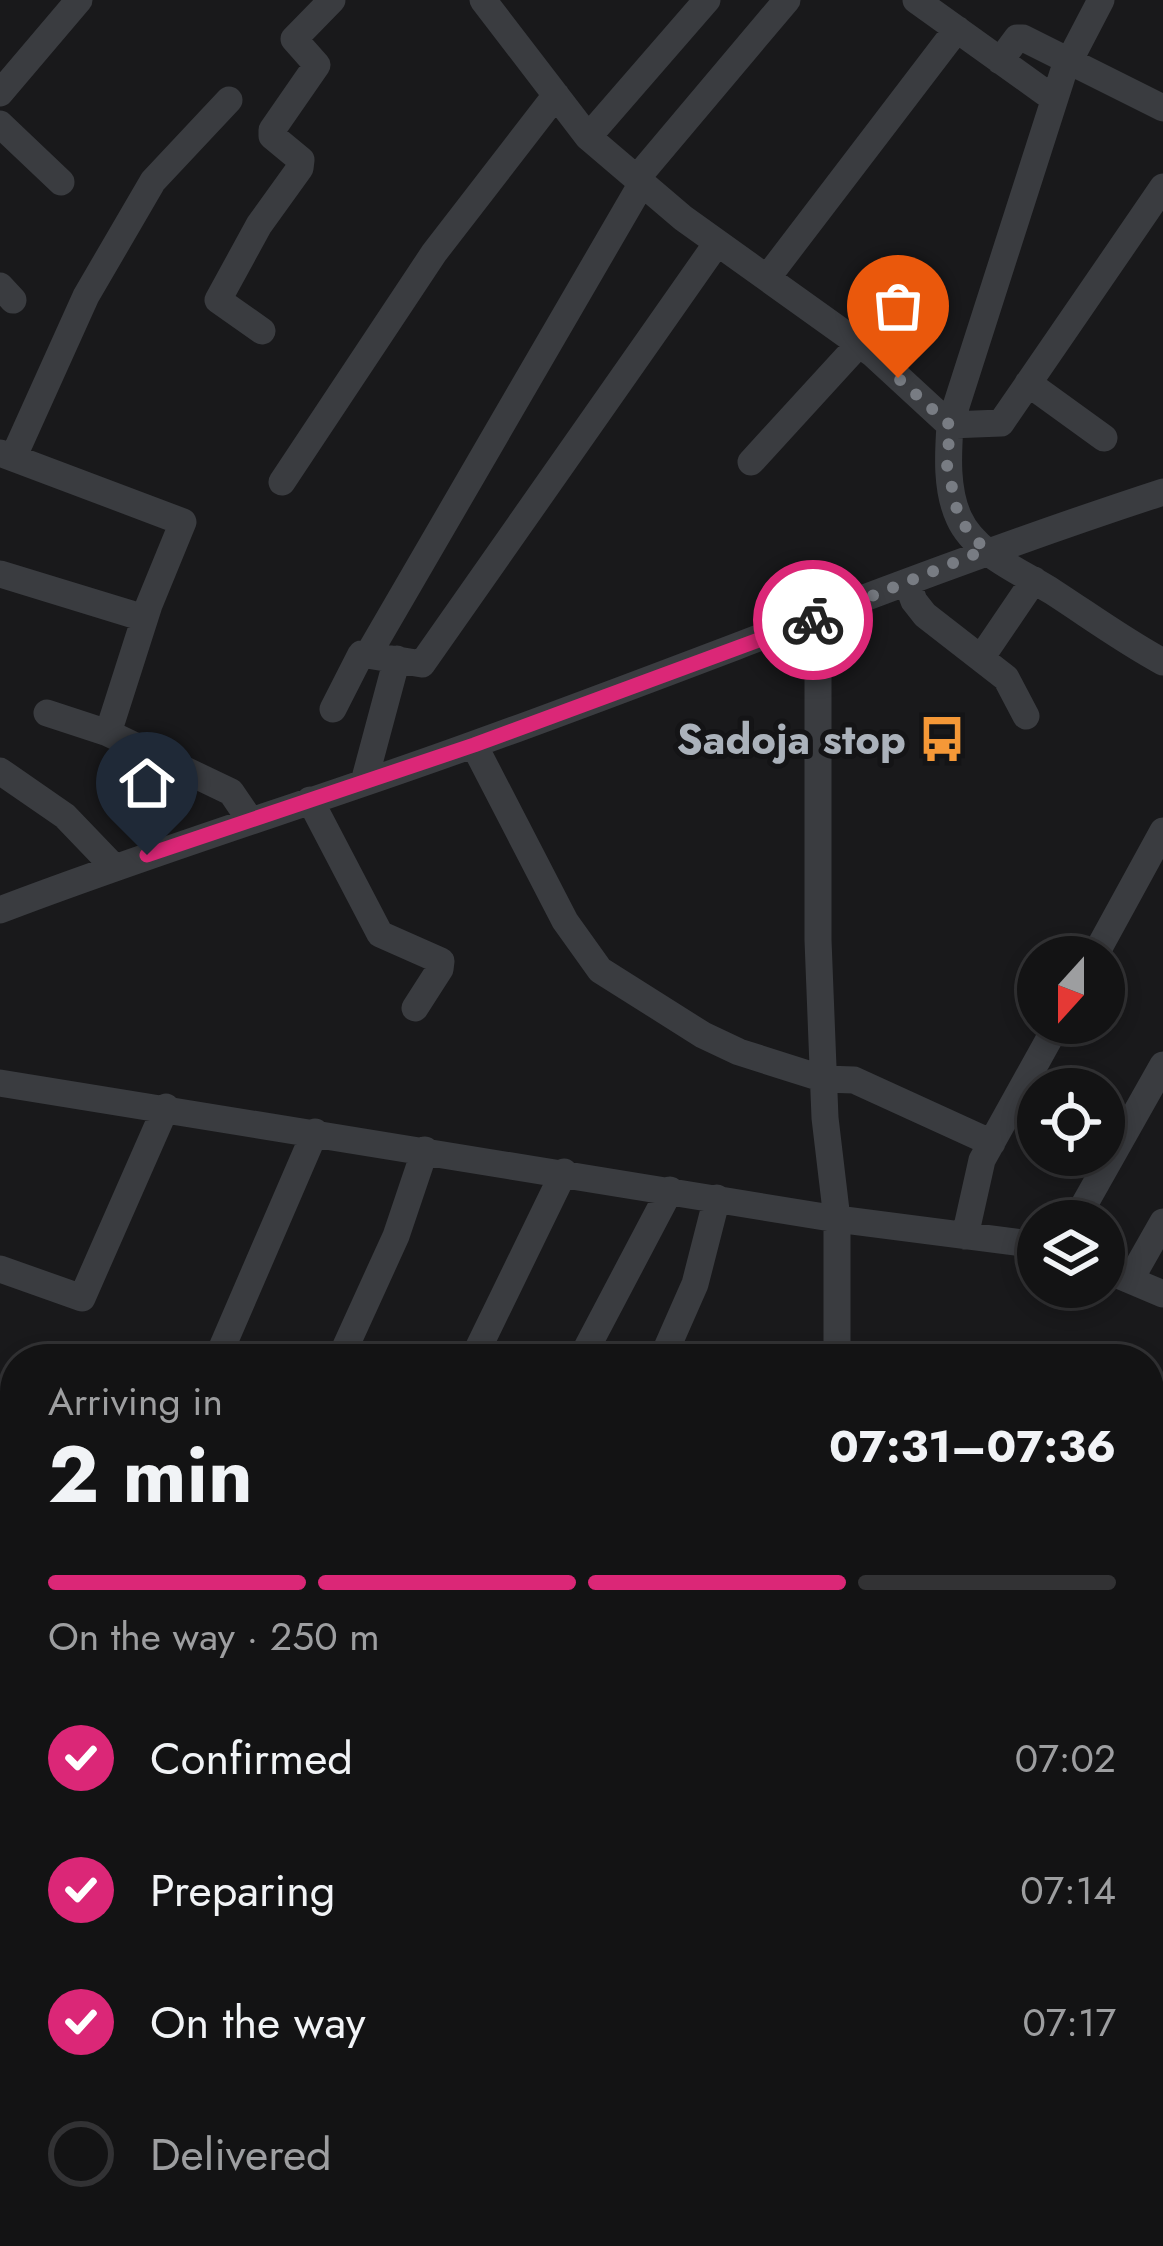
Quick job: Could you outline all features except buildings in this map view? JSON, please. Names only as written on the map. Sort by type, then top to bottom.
[{"type":"street","points":[[262,331],[218,300],[259,225],[300,168],[301,160],[272,136],[272,130],[316,64],[294,39],[332,0]]},
{"type":"street","points":[[483,0],[588,136],[717,243],[859,344],[950,425],[1001,423],[1163,187]]},
{"type":"street","points":[[588,136],[707,0]]},
{"type":"street","points":[[369,653],[639,180],[788,0]]},
{"type":"street","points":[[916,0],[1054,100]]},
{"type":"street","points":[[1101,0],[1054,100],[950,425],[947,465],[959,519],[985,550],[1115,637],[1163,662]]},
{"type":"street","points":[[0,93],[63,6]]},
{"type":"street","points":[[767,278],[957,29]]},
{"type":"street","points":[[1000,61],[1017,38],[1023,38],[1163,108]]},
{"type":"street","points":[[282,482],[434,253],[556,95]]},
{"type":"street","points":[[108,733],[145,618],[183,522],[6,456],[86,296],[152,181],[229,100]]},
{"type":"street","points":[[0,124],[61,182]]},
{"type":"street","points":[[333,709],[361,654],[422,664],[717,243]]},
{"type":"street","points":[[752,462],[859,344]]},
{"type":"street","points":[[1028,383],[1104,438]]},
{"type":"street","points":[[0,910],[113,866],[474,745],[985,550],[1163,492]]},
{"type":"street","points":[[0,574],[145,618]]},
{"type":"street","points":[[981,658],[1034,580]]},
{"type":"street","points":[[907,581],[914,602],[925,615],[1006,678],[1026,716]]},
{"type":"street","points":[[818,617],[818,940],[837,1219],[837,1344]]},
{"type":"street","points":[[364,782],[397,659]]},
{"type":"street","points":[[47,713],[108,733],[230,792],[250,820]]},
{"type":"street","points":[[474,745],[565,921],[600,970],[703,1035],[739,1052],[824,1079],[854,1080],[992,1143]]},
{"type":"street","points":[[0,771],[65,816],[113,866]]},
{"type":"street","points":[[310,800],[380,934],[441,961],[415,1008]]},
{"type":"street","points":[[1106,936],[1163,831]]},
{"type":"street","points":[[965,1236],[982,1160],[1046,1044]]},
{"type":"street","points":[[1087,1200],[1163,1065]]},
{"type":"street","points":[[0,1083],[837,1219],[1017,1242]]},
{"type":"street","points":[[0,1269],[82,1298],[166,1107]]},
{"type":"street","points":[[223,1344],[315,1132]]},
{"type":"street","points":[[347,1344],[397,1236],[424,1150]]},
{"type":"street","points":[[480,1344],[564,1172]]},
{"type":"street","points":[[589,1344],[670,1190]]},
{"type":"street","points":[[669,1344],[695,1284],[718,1198]]},
{"type":"street","points":[[1125,1265],[1163,1222]]},
{"type":"street","points":[[1125,1277],[1163,1294]]},
{"type":"way so far","points":[[813,620],[985,550],[959,519],[947,465],[950,425],[898,378]]},
{"type":"place","name":"Sadoja stop","points":[[942,739]]},
{"type":"route","points":[[147,855],[474,745],[813,620]]}]
